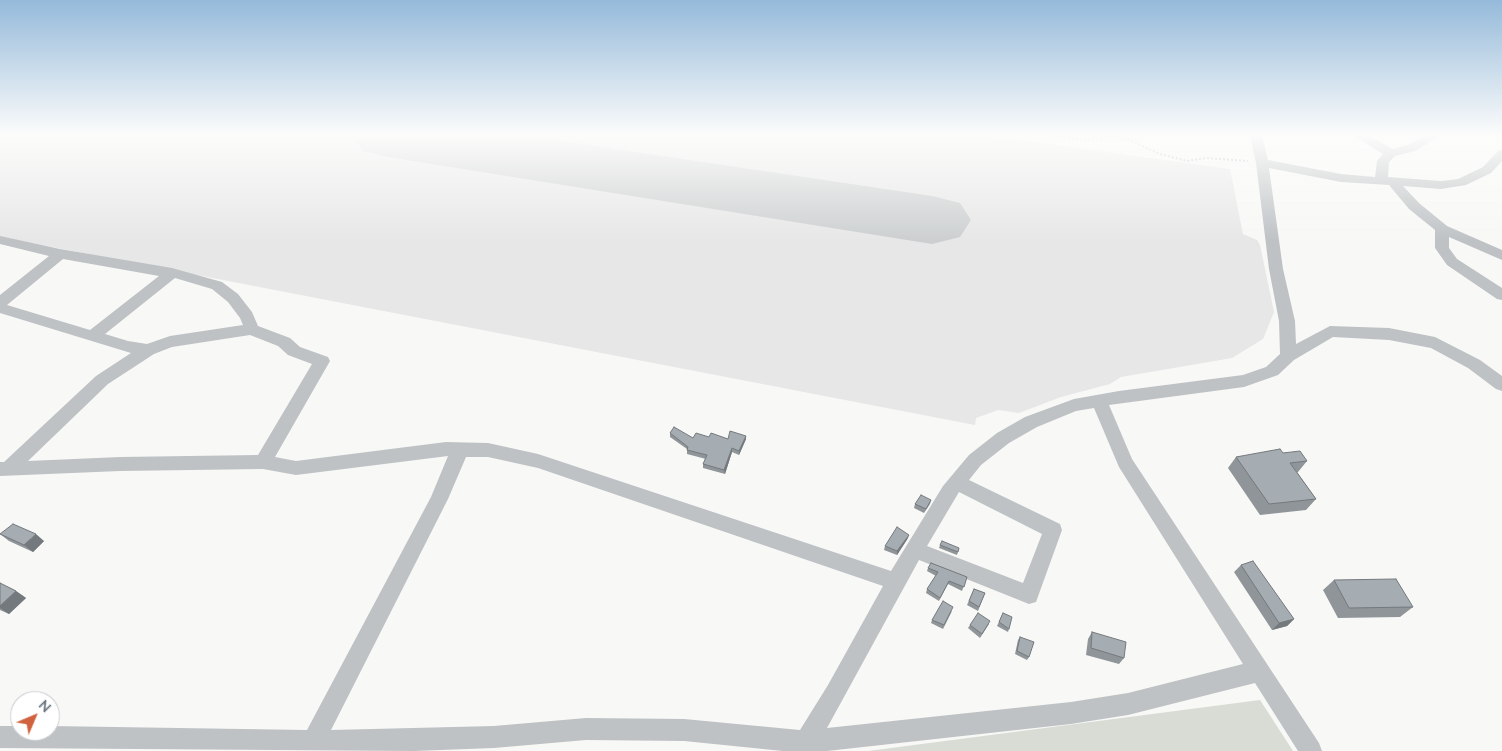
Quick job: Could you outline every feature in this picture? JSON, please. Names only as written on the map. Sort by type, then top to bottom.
[{"type":"street","points":[[1263,171],[1276,269],[1287,321],[1288,356]]},
{"type":"street","points":[[1304,171],[1341,178],[1441,185],[1461,182],[1485,171]]},
{"type":"street","points":[[1385,171],[1387,181],[1442,229],[1502,256]]},
{"type":"street","points":[[1442,229],[1442,248],[1452,262],[1502,295]]},
{"type":"street","points":[[0,240],[60,254],[172,273],[217,285],[233,298],[247,316],[252,328],[264,335],[284,342],[294,351],[322,361],[262,462]]},
{"type":"street","points":[[0,303],[60,254]]},
{"type":"street","points":[[92,336],[172,273]]},
{"type":"street","points":[[0,308],[128,347],[148,350]]},
{"type":"street","points":[[5,468],[102,380],[148,350],[170,342],[252,328]]},
{"type":"street","points":[[805,748],[896,581],[949,492],[975,460],[1003,438],[1031,422],[1074,405],[1244,381],[1272,371],[1288,356],[1330,331],[1389,334],[1435,343],[1474,364],[1502,385]]},
{"type":"street","points":[[1098,401],[1125,462],[1311,751]]},
{"type":"street","points":[[5,468],[262,462],[296,468],[460,449],[488,450],[538,461],[896,581]]},
{"type":"street","points":[[311,746],[439,499],[460,449]]},
{"type":"street","points":[[915,550],[1029,595],[1053,530],[957,482]]},
{"type":"street","points":[[0,737],[77,744],[311,746],[490,744],[586,729],[684,730],[805,748],[1128,704],[1259,671]]},
{"type":"shaded area","points":[[0,171],[1230,171],[1243,234],[1257,240],[1260,245],[1274,312],[1263,339],[1232,358],[1121,377],[1110,384],[1061,397],[1019,413],[998,410],[976,418],[975,425],[0,237]]},
{"type":"shaded area","points":[[1260,700],[1293,751],[868,751]]},
{"type":"building","points":[[674,427],[693,438],[696,433],[709,437],[711,433],[728,439],[730,431],[746,436],[739,451],[732,448],[724,470],[703,464],[707,455],[687,450],[688,447],[670,433]]},
{"type":"building","points":[[1280,449],[1283,453],[1300,451],[1307,461],[1290,463],[1316,499],[1269,504],[1236,457]]},
{"type":"building","points":[[921,495],[931,500],[926,509],[915,504]]},
{"type":"building","points":[[13,524],[36,534],[24,545],[0,534]]},
{"type":"building","points":[[897,527],[909,535],[897,551],[885,546]]},
{"type":"building","points":[[942,541],[959,548],[958,552],[940,545]]},
{"type":"building","points":[[1253,561],[1294,619],[1279,623],[1241,565]]},
{"type":"building","points":[[931,563],[967,577],[964,587],[949,581],[940,598],[927,589],[938,572],[928,568]]},
{"type":"building","points":[[1396,579],[1413,607],[1349,608],[1334,580]]},
{"type":"building","points":[[0,583],[16,591],[0,606]]},
{"type":"building","points":[[974,589],[985,593],[979,607],[969,601]]},
{"type":"building","points":[[943,601],[953,607],[944,625],[932,620]]},
{"type":"building","points":[[978,613],[990,621],[982,634],[970,625]]},
{"type":"building","points":[[1003,613],[1012,617],[1009,629],[999,622]]},
{"type":"building","points":[[1092,632],[1126,642],[1124,658],[1091,648]]},
{"type":"building","points":[[1020,637],[1034,642],[1029,657],[1017,651]]},
{"type":"runway","points":[[615,171],[932,220]]}]
